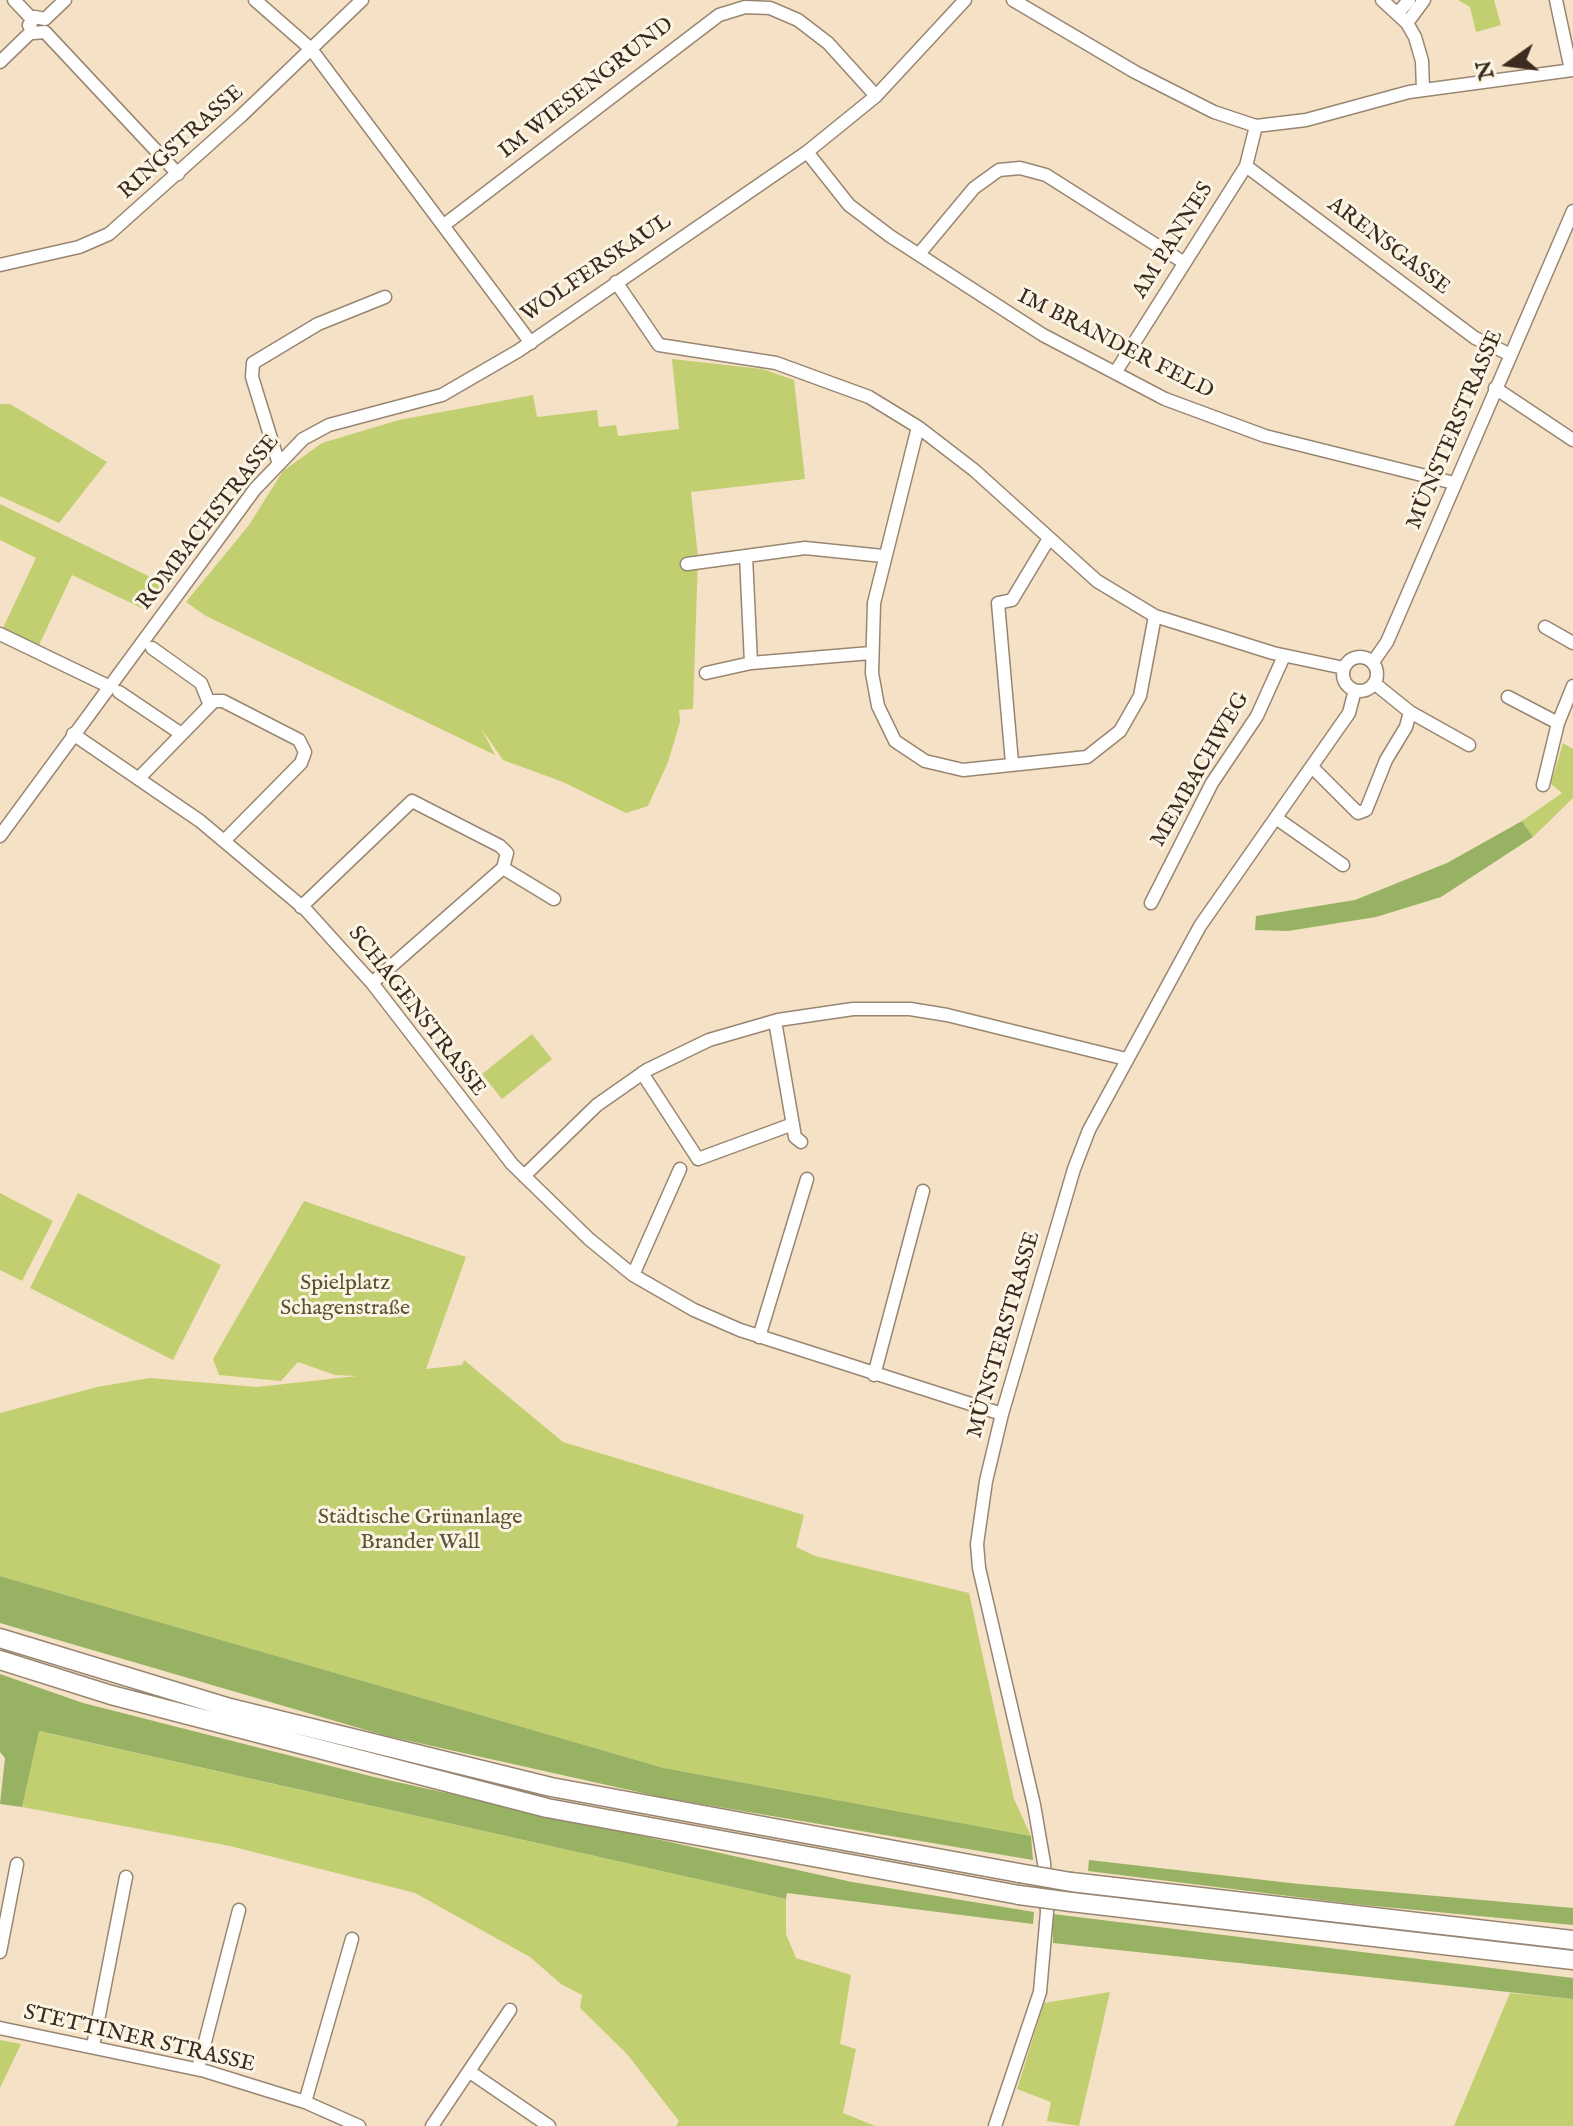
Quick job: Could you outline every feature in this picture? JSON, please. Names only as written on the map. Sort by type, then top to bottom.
[{"type":"highway","points":[[0,1638],[230,1708],[551,1787],[1071,1882],[1573,1940]]},
{"type":"highway","points":[[0,1660],[111,1695],[547,1808],[1019,1895],[1573,1960]]},
{"type":"street","points":[[14,0],[178,174]]},
{"type":"street","points":[[0,62],[65,0]]},
{"type":"street","name":"WOLFERSKAUL","points":[[255,0],[311,49],[531,343],[807,152],[876,96],[965,0]]},
{"type":"street","name":"RINGSTRASSE","points":[[0,265],[79,247],[109,234],[178,174],[362,0]]},
{"type":"street","points":[[1013,0],[1135,72],[1214,112],[1256,126],[1306,120],[1423,90],[1572,70],[1556,0]]},
{"type":"street","points":[[1382,0],[1403,18],[1419,49],[1423,90]]},
{"type":"street","points":[[1403,18],[1409,0]]},
{"type":"street","points":[[1403,18],[1424,0]]},
{"type":"street","name":"IM WIESENGRUND","points":[[444,225],[687,37],[727,13],[745,7],[770,8],[798,20],[828,43],[876,96]]},
{"type":"street","name":"AM PANNES","points":[[1115,373],[1246,166],[1256,126]]},
{"type":"street","name":"IM BRANDER FELD","points":[[807,152],[849,205],[919,254],[1043,335],[1165,399],[1265,436],[1454,483]]},
{"type":"street","name":"ARENSGASSE","points":[[1246,166],[1475,338],[1509,354]]},
{"type":"street","points":[[919,254],[974,188],[999,170],[1020,168],[1046,175],[1183,262]]},
{"type":"street","name":"MÜNSTERSTRASSE","points":[[1373,662],[1387,642],[1573,211]]},
{"type":"street","points":[[616,282],[659,345],[776,363],[869,397],[918,427],[974,470],[1097,581],[1155,616],[1284,656],[1344,668]]},
{"type":"street","points":[[278,461],[252,377],[253,363],[318,324],[385,297]]},
{"type":"street","name":"ROMBACHSTRASSE","points":[[0,836],[73,734],[114,689],[278,461],[303,439],[329,425],[442,395],[468,383],[531,343]]},
{"type":"street","points":[[1495,388],[1573,440]]},
{"type":"street","points":[[918,427],[883,556],[874,603],[871,653],[878,706],[895,741],[925,761],[963,770],[1087,757],[1120,731],[1140,696],[1155,616]]},
{"type":"street","points":[[1012,763],[998,603],[1012,600],[1048,540]]},
{"type":"street","points":[[687,564],[826,547],[883,556]]},
{"type":"street","points":[[746,556],[751,663]]},
{"type":"street","points":[[1545,627],[1573,643]]},
{"type":"street","points":[[0,634],[114,689],[180,733]]},
{"type":"street","points":[[152,648],[201,683],[209,703]]},
{"type":"street","points":[[706,673],[751,663],[871,653]]},
{"type":"street","name":"MEMBACHWEG","points":[[1151,903],[1212,783],[1257,716],[1284,656]]},
{"type":"street","points":[[1356,657],[1373,662],[1376,669],[1374,683],[1366,690],[1355,690],[1344,679],[1344,668],[1356,657]]},
{"type":"street","points":[[1374,683],[1410,712],[1469,745]]},
{"type":"street","points":[[1543,785],[1558,723],[1573,686]]},
{"type":"street","name":"MÜNSTERSTRASSE","points":[[995,2126],[1040,1992],[1047,1912],[1044,1863],[1034,1805],[979,1568],[977,1544],[984,1495],[1002,1414],[1074,1169],[1126,1059],[1200,926],[1349,713],[1355,690]]},
{"type":"street","points":[[1508,697],[1558,723]]},
{"type":"street","points":[[139,778],[209,703],[223,701],[294,737],[305,752],[301,763],[224,841]]},
{"type":"street","points":[[1312,767],[1358,813],[1366,810],[1386,760],[1406,727],[1410,712]]},
{"type":"street","name":"SCHAGENSTRASSE","points":[[73,734],[224,841],[301,907],[372,983],[478,1123],[524,1176],[589,1239],[633,1275],[694,1310],[759,1337],[1002,1414]]},
{"type":"street","points":[[301,907],[412,801],[500,846],[507,853],[503,868],[372,983]]},
{"type":"street","points":[[1276,818],[1343,865]]},
{"type":"street","points":[[503,868],[554,899]]},
{"type":"street","points":[[524,1176],[597,1105],[642,1073],[709,1040],[775,1021],[853,1009],[910,1009],[947,1015],[1126,1059]]},
{"type":"street","points":[[775,1021],[795,1137],[801,1142]]},
{"type":"street","points":[[642,1073],[698,1159],[793,1124]]},
{"type":"street","points":[[633,1275],[680,1169]]},
{"type":"street","points":[[759,1337],[807,1179]]},
{"type":"street","points":[[874,1375],[923,1191]]},
{"type":"street","points":[[0,1952],[17,1864]]},
{"type":"street","points":[[93,2046],[126,1877]]},
{"type":"street","points":[[198,2069],[239,1910]]},
{"type":"street","points":[[305,2102],[352,1939]]},
{"type":"street","points":[[432,2126],[510,2010]]},
{"type":"street","name":"STETTINER STRASSE","points":[[0,2028],[198,2069],[305,2102],[359,2126]]},
{"type":"street","points":[[470,2072],[549,2126]]},
{"type":"green space","points":[[1458,0],[1494,0],[1501,25],[1476,32],[1470,7]]},
{"type":"green space","points":[[672,359],[762,369],[794,380],[805,479],[691,492],[698,557],[693,709],[679,710],[680,722],[668,762],[648,806],[626,813],[563,782],[503,760],[481,728],[495,755],[206,616],[186,602],[249,525],[283,471],[322,443],[399,420],[533,395],[537,417],[597,410],[599,427],[616,425],[618,436],[679,429]]},
{"type":"green space","points":[[0,404],[10,404],[107,462],[59,523],[0,496]]},
{"type":"green space","points":[[0,504],[167,585],[148,611],[72,575],[39,645],[3,628],[36,558],[0,540]]},
{"type":"green space","points":[[1563,743],[1573,749],[1573,798],[1533,837],[1522,821],[1562,793],[1551,784]]},
{"type":"green space","points":[[1522,821],[1533,837],[1441,897],[1376,917],[1288,931],[1255,930],[1256,916],[1355,900],[1447,863]]},
{"type":"green space","points":[[532,1034],[552,1059],[502,1099],[482,1074]]},
{"type":"green space","points":[[0,1193],[53,1221],[22,1281],[0,1270]]},
{"type":"green space","points":[[78,1193],[221,1265],[173,1360],[30,1288]]},
{"type":"green space","name":"Städtische Grünanlage Brander Wall","points":[[304,1201],[466,1257],[426,1369],[462,1365],[464,1360],[563,1442],[804,1515],[796,1547],[815,1556],[969,1593],[1014,1799],[1031,1836],[664,1768],[0,1576],[0,1413],[97,1387],[150,1378],[257,1387],[357,1376],[335,1375],[298,1362],[281,1381],[219,1375],[213,1359]]},
{"type":"green space","points":[[0,1576],[664,1768],[1031,1836],[1033,1860],[665,1798],[383,1735],[0,1623]]},
{"type":"green space","points":[[0,1674],[83,1703],[374,1777],[852,1882],[1034,1912],[1033,1924],[787,1893],[786,1899],[39,1731],[22,1807],[0,1804],[5,1758],[0,1752]]},
{"type":"green space","points":[[38,1731],[786,1899],[786,1934],[796,1958],[851,1975],[840,2044],[856,2049],[843,2113],[875,2126],[676,2126],[679,2121],[627,2054],[580,2008],[582,1995],[561,1984],[530,1957],[415,1893],[230,1846],[22,1807]]},
{"type":"green space","points":[[1089,1860],[1299,1884],[1573,1908],[1573,1925],[1353,1904],[1088,1871]]},
{"type":"green space","points":[[1053,1914],[1573,1978],[1573,1999],[1053,1943]]},
{"type":"green space","points":[[1110,1992],[1079,2126],[1047,2121],[1051,2102],[1017,2089],[1044,2003]]},
{"type":"green space","points":[[1510,1993],[1573,1999],[1573,2126],[1454,2126]]},
{"type":"green space","points":[[0,2040],[21,2044],[0,2088]]},
{"type":"park label","name":"Spielplatz Schagenstraße","points":[[345,1296]]}]
